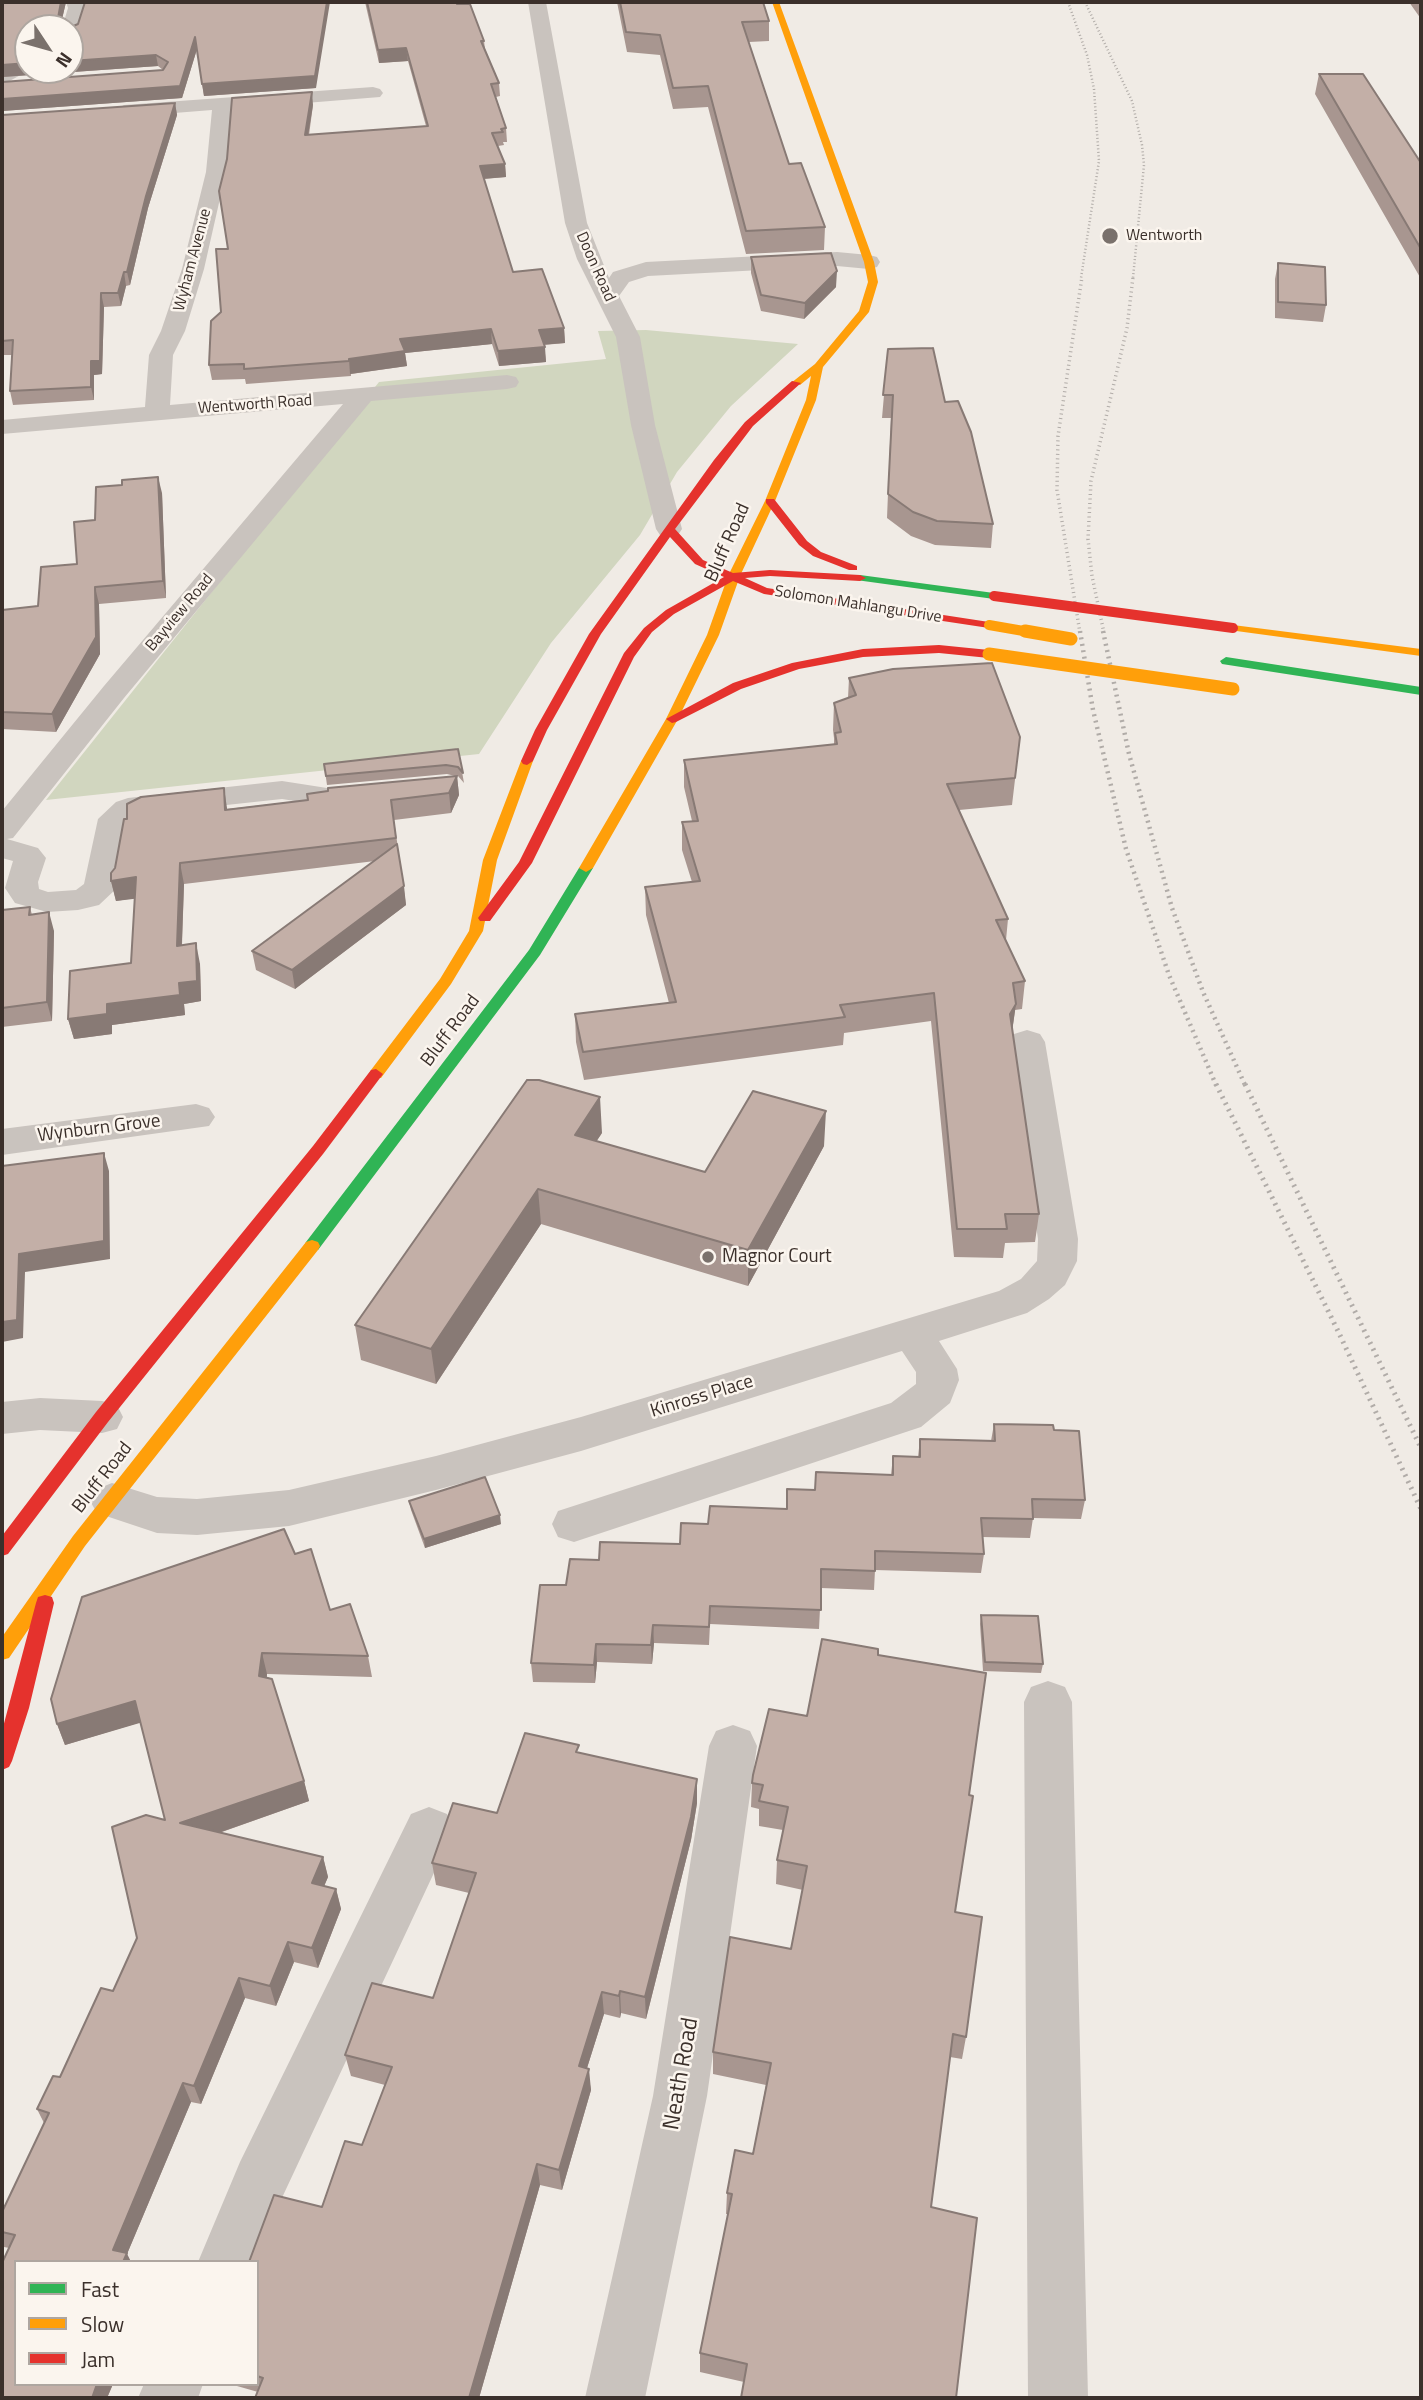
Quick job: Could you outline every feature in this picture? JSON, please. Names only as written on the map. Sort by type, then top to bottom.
[{"type":"main road","name":"Bluff Road","points":[[2,1549],[103,1417],[318,1150],[446,981],[476,931],[490,860],[519,779],[541,730],[594,634],[749,424],[781,394],[818,366],[864,312],[872,295],[873,282],[869,262],[775,2]]},
{"type":"main road","name":"Bluff Road","points":[[2,1652],[50,1581],[450,1068],[534,953],[614,822],[672,719],[713,635],[734,576],[770,501],[811,400],[818,366]]},
{"type":"main road","points":[[770,501],[786,525],[817,554],[898,584]]},
{"type":"main road","points":[[669,529],[699,562],[734,576]]},
{"type":"main road","name":"Solomon Mahlangu Drive","points":[[734,576],[803,573],[1421,653]]},
{"type":"main road","points":[[476,931],[524,863],[628,656],[649,630],[670,612],[734,576]]},
{"type":"main road","name":"Solomon Mahlangu Drive","points":[[734,576],[764,591],[1082,640]]},
{"type":"main road","points":[[672,719],[737,686],[796,666],[863,653],[939,649],[1240,690]]},
{"type":"main road","points":[[1219,660],[1421,691]]},
{"type":"main road","points":[[2,1761],[19,1707],[50,1581]]},
{"type":"street","name":"Doon Road","points":[[537,2],[576,223],[588,259],[628,337],[643,425],[669,529]]},
{"type":"street","points":[[2,86],[28,85]]},
{"type":"street","points":[[98,113],[373,93]]},
{"type":"street","name":"Wyham Avenue","points":[[157,413],[161,355],[173,331],[193,269],[216,172],[222,104]]},
{"type":"street","points":[[576,223],[608,256],[621,260],[676,265]]},
{"type":"street","points":[[608,295],[621,277],[646,269],[676,265],[836,259],[869,262]]},
{"type":"street","name":"Wentworth Road","points":[[2,427],[507,382]]},
{"type":"street","name":"Bayview Road","points":[[2,831],[114,692],[362,397]]},
{"type":"street","points":[[2,848],[30,858],[22,882],[27,896],[47,902],[78,901],[100,888],[114,819],[127,809],[139,805],[282,790],[327,797],[380,792]]},
{"type":"street","name":"Kinross Place","points":[[112,1501],[157,1515],[197,1517],[289,1508],[436,1473],[581,1434],[975,1316],[1013,1302],[1035,1289],[1051,1275],[1057,1261],[1058,1239],[1027,1042]]},
{"type":"street","name":"Wynburn Grove","points":[[2,1142],[195,1117]]},
{"type":"street","points":[[574,1524],[906,1415],[935,1392],[938,1380],[936,1369],[911,1333]]},
{"type":"street","points":[[2,1418],[40,1414],[103,1417]]},
{"type":"street","points":[[1048,1702],[1058,2398]]},
{"type":"street","name":"Neath Road","points":[[615,2398],[680,2096],[733,1746]]},
{"type":"street","points":[[227,2260],[260,2182],[429,1830]]},
{"type":"green space","points":[[646,330],[798,344],[731,406],[677,472],[640,535],[551,643],[479,754],[46,800],[379,382],[606,359],[598,331]]},
{"type":"building","points":[[2,2],[61,2],[59,14],[14,14],[14,64],[2,65]]},
{"type":"building","points":[[85,2],[327,2],[315,76],[202,84],[195,37],[180,86],[2,99],[2,82],[84,84],[84,76],[163,70],[168,62],[156,55],[84,60],[84,14],[81,14]]},
{"type":"building","points":[[367,2],[470,4],[484,41],[481,41],[499,83],[491,84],[506,128],[501,129],[503,132],[492,133],[505,164],[480,166],[513,272],[542,269],[564,328],[539,330],[545,347],[498,351],[491,329],[400,339],[405,351],[349,361],[244,369],[244,364],[209,365],[211,321],[221,312],[216,249],[228,249],[219,191],[227,159],[232,98],[312,92],[305,135],[428,126],[406,48],[378,50]]},
{"type":"building","points":[[620,2],[763,2],[769,21],[742,22],[789,164],[801,163],[825,227],[746,231],[708,86],[673,88],[660,35],[626,32]]},
{"type":"building","points":[[1319,74],[1363,74],[1421,163],[1421,249]]},
{"type":"building","points":[[175,103],[146,196],[127,272],[124,272],[118,293],[101,293],[100,361],[91,361],[91,387],[10,391],[13,340],[2,341],[2,115]]},
{"type":"building","points":[[831,253],[837,271],[805,303],[761,295],[751,257]]},
{"type":"building","points":[[1278,263],[1325,267],[1326,305],[1278,302]]},
{"type":"building","points":[[933,348],[945,402],[958,401],[971,432],[993,524],[937,521],[913,512],[888,494],[893,395],[883,395],[888,349]]},
{"type":"building","points":[[158,477],[163,581],[95,587],[96,637],[52,714],[2,712],[2,610],[38,606],[41,567],[77,564],[74,522],[95,520],[96,487],[122,485],[122,480]]},
{"type":"building","points":[[992,663],[1020,737],[1015,778],[947,784],[1008,919],[996,920],[1025,981],[1013,983],[1016,1004],[1010,1014],[1039,1214],[1005,1214],[1007,1229],[957,1229],[934,993],[840,1005],[845,1017],[583,1052],[575,1014],[676,1002],[645,887],[700,881],[682,822],[698,821],[684,760],[837,744],[835,733],[841,732],[834,703],[856,695],[849,678],[893,669]]},
{"type":"building","points":[[458,749],[463,773],[458,767],[446,765],[326,776],[324,764]]},
{"type":"building","points":[[457,776],[449,793],[391,800],[396,838],[180,863],[177,946],[196,943],[197,981],[179,983],[180,995],[107,1004],[107,1014],[68,1019],[70,971],[131,963],[136,877],[111,881],[124,819],[127,819],[127,804],[141,797],[224,788],[225,810],[308,800],[307,794],[328,791],[328,788]]},
{"type":"building","points":[[397,844],[404,886],[292,970],[252,951]]},
{"type":"building","points":[[30,907],[29,915],[49,912],[47,1002],[2,1008],[2,910]]},
{"type":"building","points":[[527,1080],[539,1080],[600,1097],[575,1135],[705,1172],[753,1091],[826,1111],[748,1250],[538,1189],[431,1349],[355,1325]]},
{"type":"building","points":[[104,1153],[104,1241],[19,1254],[17,1320],[2,1322],[2,1166]]},
{"type":"building","points":[[994,1424],[1053,1425],[1054,1430],[1079,1431],[1085,1500],[1032,1499],[1033,1519],[981,1518],[984,1554],[875,1551],[875,1571],[821,1569],[821,1610],[710,1606],[709,1627],[653,1625],[651,1645],[596,1644],[594,1665],[531,1663],[540,1585],[566,1585],[570,1559],[599,1560],[600,1542],[680,1544],[681,1523],[708,1524],[710,1506],[787,1509],[787,1489],[815,1490],[816,1472],[893,1475],[893,1456],[920,1457],[920,1439],[995,1441]]},
{"type":"building","points":[[485,1477],[500,1515],[424,1539],[409,1501]]},
{"type":"building","points":[[284,1529],[295,1554],[311,1549],[330,1610],[350,1604],[368,1656],[262,1653],[259,1676],[272,1679],[304,1781],[180,1823],[323,1857],[312,1883],[336,1889],[312,1948],[288,1942],[270,1986],[239,1978],[194,2086],[183,2083],[113,2250],[127,2253],[124,2260],[14,2260],[14,2386],[96,2386],[92,2398],[2,2398],[2,2263],[15,2235],[2,2232],[2,2212],[49,2113],[37,2109],[53,2076],[60,2077],[101,1988],[113,1991],[137,1938],[112,1827],[146,1815],[165,1820],[135,1701],[57,1724],[51,1699],[82,1597]]},
{"type":"building","points":[[981,1615],[1038,1616],[1043,1664],[985,1662]]},
{"type":"building","points":[[822,1639],[878,1649],[878,1655],[986,1673],[969,1795],[973,1796],[955,1912],[982,1917],[966,2037],[953,2034],[931,2207],[977,2218],[956,2398],[741,2398],[747,2364],[700,2353],[732,2194],[727,2193],[735,2150],[753,2154],[771,2063],[713,2052],[730,1937],[791,1949],[807,1866],[777,1860],[788,1807],[759,1801],[763,1785],[752,1783],[753,1775],[769,1709],[807,1716]]},
{"type":"building","points":[[525,1733],[579,1745],[576,1752],[697,1779],[691,1817],[645,1997],[620,1991],[619,1996],[602,1992],[579,2066],[589,2069],[559,2170],[537,2164],[469,2398],[255,2398],[263,2378],[259,2377],[259,2260],[250,2260],[274,2195],[322,2207],[345,2141],[362,2145],[392,2067],[345,2055],[372,1983],[433,1998],[476,1873],[432,1863],[453,1803],[497,1813]]},
{"type":"railway","points":[[1068,2],[1087,55],[1094,89],[1099,161],[1081,278]]},
{"type":"railway","points":[[1085,2],[1132,101],[1142,145],[1144,165],[1133,278]]},
{"type":"railway","points":[[1080,633],[1057,490],[1058,436],[1082,277]]},
{"type":"railway","points":[[1104,633],[1092,576],[1088,539],[1091,481],[1127,328],[1133,277]]},
{"type":"railway","points":[[1080,631],[1093,710],[1126,849],[1169,975],[1216,1085]]},
{"type":"railway","points":[[1103,631],[1129,754],[1172,908],[1203,992],[1245,1085]]},
{"type":"railway","points":[[1216,1084],[1338,1331],[1421,1509]]},
{"type":"railway","points":[[1245,1084],[1421,1448]]},
{"type":"traffic: fast","points":[[860,578],[994,596]]},
{"type":"traffic: fast","points":[[1226,661],[1421,691]]},
{"type":"traffic: fast","points":[[312,1246],[535,952],[586,868]]},
{"type":"traffic: slow","points":[[775,2],[869,262],[873,282],[864,312],[818,366],[796,383]]},
{"type":"traffic: slow","points":[[586,868],[672,719],[713,635],[734,576],[770,501],[811,400],[818,366]]},
{"type":"traffic: slow","points":[[989,625],[1071,639]]},
{"type":"traffic: slow","points":[[1233,628],[1421,653]]},
{"type":"traffic: slow","points":[[989,654],[1233,689]]},
{"type":"traffic: slow","points":[[376,1074],[446,981],[476,931],[490,860],[527,761]]},
{"type":"traffic: slow","points":[[2,1652],[79,1541],[312,1246]]},
{"type":"traffic: jam","points":[[527,761],[541,730],[595,634],[718,462],[749,424],[796,383]]},
{"type":"traffic: jam","points":[[770,501],[803,543],[817,554],[853,568]]},
{"type":"traffic: jam","points":[[669,529],[699,562],[764,591],[989,625]]},
{"type":"traffic: jam","points":[[485,918],[525,863],[628,656],[648,630],[670,612],[734,576],[770,573],[860,578]]},
{"type":"traffic: jam","points":[[994,596],[1233,628]]},
{"type":"traffic: jam","points":[[672,719],[737,686],[796,666],[863,653],[939,649],[989,654]]},
{"type":"traffic: jam","points":[[2,1549],[102,1417],[318,1150],[376,1074]]},
{"type":"traffic: jam","points":[[2,1761],[19,1708],[45,1603]]},
{"type":"place","name":"Wentworth","points":[[1110,236]]},
{"type":"place","name":"Magnor Court","points":[[708,1257]]}]
